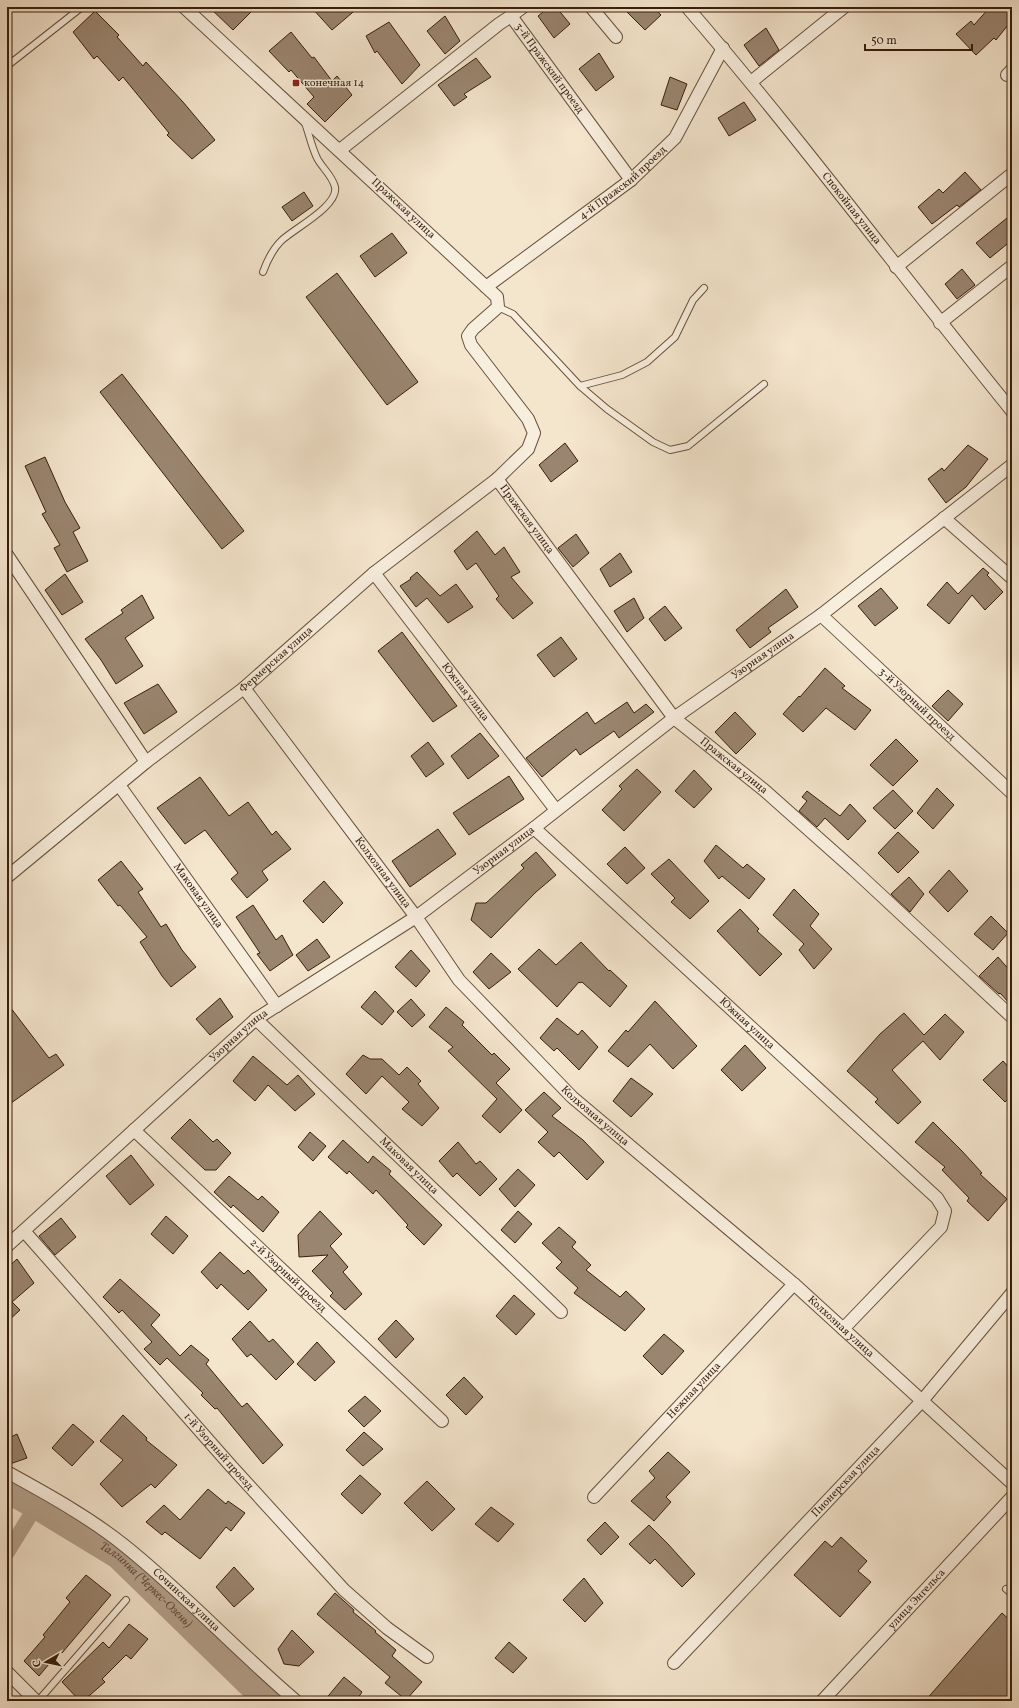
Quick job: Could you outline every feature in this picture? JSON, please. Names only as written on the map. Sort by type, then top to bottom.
[{"type":"street","points":[[511,16],[523,7]]},
{"type":"street","points":[[591,7],[616,37]]},
{"type":"street","name":"Спокойная улица","points":[[688,7],[723,48],[940,323],[1012,411]]},
{"type":"street","points":[[750,82],[844,7]]},
{"type":"street","name":"Пражская улица","points":[[191,10],[497,297],[498,307]]},
{"type":"street","name":"3-й Пражский проезд","points":[[340,150],[511,16],[631,180]]},
{"type":"street","name":"4-й Пражский проезд","points":[[486,287],[631,180],[675,138],[723,48]]},
{"type":"street","points":[[896,267],[1012,174]]},
{"type":"street","points":[[940,323],[1012,266]]},
{"type":"street","name":"Фермерская улица","points":[[7,877],[146,762],[244,688],[374,573],[497,479],[528,449],[534,433],[528,419],[471,345],[468,336],[473,329],[498,307]]},
{"type":"street","name":"Узорная улица","points":[[7,1246],[256,1019],[416,917],[534,828],[674,718],[821,615],[1012,464]]},
{"type":"street","name":"Пражская улица","points":[[497,479],[674,718],[764,790],[854,870],[1012,1017]]},
{"type":"street","points":[[944,518],[1012,578]]},
{"type":"street","points":[[7,555],[146,762]]},
{"type":"street","name":"Южная улица","points":[[374,573],[556,810]]},
{"type":"street","name":"3-й Узорный проезд","points":[[821,615],[1012,793]]},
{"type":"street","name":"Колхозная улица","points":[[244,688],[416,917],[459,980],[572,1097],[794,1284],[1012,1483]]},
{"type":"street","name":"Маковая улица","points":[[119,785],[277,1006]]},
{"type":"street","name":"Южная улица","points":[[534,828],[937,1198],[945,1211],[941,1226],[843,1329]]},
{"type":"street","name":"Маковая улица","points":[[256,1019],[561,1312]]},
{"type":"street","name":"2-й Узорный проезд","points":[[134,1130],[442,1421]]},
{"type":"street","name":"1-й Узорный проезд","points":[[24,1231],[225,1460],[344,1590],[387,1628],[427,1657]]},
{"type":"street","name":"Нежная улица","points":[[594,1497],[794,1284]]},
{"type":"street","name":"Пионерская улица","points":[[674,1663],[922,1402],[1012,1293]]},
{"type":"street","name":"Сочинская улица","points":[[7,1472],[57,1500],[124,1545],[176,1588],[271,1680],[296,1701]]},
{"type":"street","name":"улица Энгельса","points":[[822,1701],[1012,1497]]},
{"type":"street","points":[[7,1672],[37,1701]]},
{"type":"lane","points":[[7,66],[82,7]]},
{"type":"lane","points":[[263,272],[270,255],[280,241],[332,200],[335,188],[329,174],[317,158],[303,116]]},
{"type":"lane","points":[[580,386],[622,375],[647,362],[675,337],[693,300],[704,288]]},
{"type":"lane","points":[[498,307],[513,314],[580,386],[607,409],[648,438],[670,450],[688,446],[764,384]]},
{"type":"lane","points":[[1006,1589],[1012,1594]]},
{"type":"lane","points":[[37,1701],[126,1600]]},
{"type":"building","points":[[209,7],[256,7],[233,30]]},
{"type":"building","points":[[311,7],[359,7],[332,30]]},
{"type":"building","points":[[549,7],[556,7],[570,24],[554,38],[538,16]]},
{"type":"building","points":[[622,7],[653,7],[661,15],[645,30]]},
{"type":"building","points":[[990,7],[1012,7],[1012,20],[996,40],[994,38],[976,55],[956,34],[971,21],[974,25]]},
{"type":"building","points":[[95,11],[119,35],[117,37],[143,66],[146,62],[183,102],[215,140],[192,159],[167,135],[169,133],[123,77],[119,81],[97,56],[94,59],[73,32]]},
{"type":"building","points":[[445,16],[460,41],[445,54],[427,31]]},
{"type":"building","points":[[389,22],[420,65],[402,84],[377,51],[375,53],[366,36]]},
{"type":"building","points":[[766,28],[779,50],[759,66],[744,45]]},
{"type":"building","points":[[291,32],[312,58],[314,57],[332,81],[337,76],[352,95],[325,122],[307,104],[314,97],[291,70],[289,72],[269,51]]},
{"type":"building","points":[[599,53],[614,77],[596,91],[579,69]]},
{"type":"building","points":[[476,58],[491,77],[464,94],[467,97],[454,106],[438,85]]},
{"type":"building","points":[[670,77],[687,84],[677,110],[661,105]]},
{"type":"building","points":[[744,102],[756,120],[729,136],[718,118]]},
{"type":"building","points":[[965,172],[981,190],[959,207],[957,205],[932,224],[918,207],[939,189],[943,193]]},
{"type":"building","points":[[304,192],[313,206],[292,221],[282,207]]},
{"type":"building","points":[[1012,214],[1012,240],[990,258],[976,243]]},
{"type":"building","points":[[392,233],[407,253],[375,277],[360,256]]},
{"type":"building","points":[[962,269],[975,285],[957,299],[945,284]]},
{"type":"building","points":[[337,273],[418,382],[387,405],[306,297]]},
{"type":"building","points":[[122,374],[244,531],[222,549],[100,392]]},
{"type":"building","points":[[565,443],[578,461],[551,482],[539,465]]},
{"type":"building","points":[[968,445],[988,459],[966,487],[946,503],[928,479],[942,468],[944,471]]},
{"type":"building","points":[[45,457],[65,502],[80,528],[73,532],[88,561],[67,572],[54,548],[60,545],[42,514],[46,512],[25,466]]},
{"type":"building","points":[[477,531],[495,555],[504,547],[520,572],[511,577],[533,603],[513,619],[496,599],[499,596],[476,563],[467,570],[454,551]]},
{"type":"building","points":[[576,534],[589,553],[573,567],[558,548]]},
{"type":"building","points":[[620,553],[632,572],[610,587],[600,569]]},
{"type":"building","points":[[983,568],[989,573],[987,575],[1003,592],[985,610],[972,595],[949,624],[927,605],[947,582],[958,594]]},
{"type":"building","points":[[417,572],[440,596],[456,584],[473,607],[448,623],[427,598],[416,607],[400,586],[411,579],[410,578]]},
{"type":"building","points":[[65,574],[83,602],[62,615],[45,590]]},
{"type":"building","points":[[881,588],[898,608],[875,626],[858,606]]},
{"type":"building","points":[[786,589],[798,607],[768,628],[771,632],[750,648],[736,630]]},
{"type":"building","points":[[142,595],[154,618],[125,638],[143,666],[116,684],[101,660],[85,639],[123,613],[121,610]]},
{"type":"building","points":[[634,598],[644,618],[627,632],[614,611]]},
{"type":"building","points":[[665,606],[682,628],[665,641],[649,619]]},
{"type":"building","points":[[402,632],[457,706],[433,722],[378,651]]},
{"type":"building","points":[[561,637],[577,659],[554,677],[537,655]]},
{"type":"building","points":[[825,668],[845,686],[842,688],[871,710],[855,730],[826,708],[803,732],[783,714]]},
{"type":"building","points":[[158,684],[177,712],[144,734],[124,703]]},
{"type":"building","points":[[948,690],[963,704],[948,721],[932,706]]},
{"type":"building","points":[[627,702],[634,713],[646,704],[654,712],[619,738],[614,731],[580,755],[576,749],[542,777],[526,758],[587,712],[595,724]]},
{"type":"building","points":[[735,712],[756,734],[736,754],[715,732]]},
{"type":"building","points":[[480,733],[499,756],[468,779],[451,756]]},
{"type":"building","points":[[896,739],[918,761],[893,786],[870,765]]},
{"type":"building","points":[[428,742],[444,764],[426,777],[411,756]]},
{"type":"building","points":[[637,769],[661,792],[624,831],[602,810],[622,789],[619,786]]},
{"type":"building","points":[[694,770],[712,789],[694,808],[675,791]]},
{"type":"building","points":[[509,776],[524,799],[469,835],[453,813]]},
{"type":"building","points":[[200,777],[229,816],[248,802],[272,835],[276,831],[291,849],[262,871],[268,880],[247,898],[231,879],[238,873],[205,830],[185,844],[157,808]]},
{"type":"building","points":[[937,788],[954,805],[933,829],[917,813]]},
{"type":"building","points":[[893,790],[913,811],[895,829],[873,808]]},
{"type":"building","points":[[807,791],[840,816],[850,804],[866,821],[848,840],[825,818],[817,827],[799,811],[807,801],[802,797]]},
{"type":"building","points":[[438,829],[456,854],[410,887],[392,861]]},
{"type":"building","points":[[898,832],[919,852],[898,873],[878,853]]},
{"type":"building","points":[[716,845],[743,868],[747,864],[765,879],[749,899],[722,876],[719,879],[704,861]]},
{"type":"building","points":[[625,847],[645,868],[627,884],[607,864]]},
{"type":"building","points":[[536,852],[556,875],[536,892],[491,938],[471,920],[476,903],[486,903],[524,868],[521,865]]},
{"type":"building","points":[[669,859],[709,901],[690,919],[671,902],[675,898],[651,874]]},
{"type":"building","points":[[121,861],[143,889],[138,892],[161,927],[166,924],[182,950],[196,967],[171,987],[140,942],[147,937],[120,905],[118,906],[98,880]]},
{"type":"building","points":[[949,870],[968,891],[948,912],[929,892]]},
{"type":"building","points":[[909,877],[924,894],[910,912],[891,894]]},
{"type":"building","points":[[324,881],[343,903],[323,923],[303,901]]},
{"type":"building","points":[[794,889],[819,914],[810,926],[832,949],[814,969],[799,950],[804,944],[773,915]]},
{"type":"building","points":[[253,905],[276,940],[282,935],[293,955],[270,971],[257,954],[260,953],[236,917]]},
{"type":"building","points":[[740,909],[759,929],[757,931],[782,954],[760,976],[717,931]]},
{"type":"building","points":[[991,916],[1008,933],[993,950],[974,934]]},
{"type":"building","points":[[317,939],[330,957],[308,971],[296,955]]},
{"type":"building","points":[[581,942],[609,971],[610,970],[627,986],[610,1007],[582,982],[579,982],[557,1007],[518,969],[539,949],[556,965]]},
{"type":"building","points":[[411,950],[430,971],[416,987],[395,967]]},
{"type":"building","points":[[491,953],[511,972],[489,989],[473,972]]},
{"type":"building","points":[[998,957],[1012,973],[1012,1006],[1000,993],[999,994],[979,976]]},
{"type":"building","points":[[375,991],[394,1011],[382,1025],[361,1007]]},
{"type":"building","points":[[220,998],[233,1017],[210,1035],[196,1019]]},
{"type":"building","points":[[411,999],[425,1015],[412,1027],[397,1012]]},
{"type":"building","points":[[655,1001],[697,1046],[673,1069],[650,1044],[628,1067],[608,1051],[626,1030],[628,1032]]},
{"type":"building","points":[[7,1003],[49,1058],[56,1054],[64,1065],[7,1106]]},
{"type":"building","points":[[446,1007],[464,1022],[462,1025],[492,1055],[494,1053],[510,1069],[496,1083],[522,1110],[500,1133],[482,1116],[497,1099],[448,1051],[453,1047],[429,1027]]},
{"type":"building","points":[[904,1013],[924,1035],[945,1014],[964,1032],[940,1060],[923,1041],[892,1070],[921,1102],[898,1124],[875,1102],[878,1099],[847,1071],[880,1034]]},
{"type":"building","points":[[557,1018],[578,1035],[582,1030],[598,1047],[579,1070],[557,1048],[554,1051],[540,1038]]},
{"type":"building","points":[[745,1045],[766,1068],[742,1091],[721,1070]]},
{"type":"building","points":[[363,1055],[370,1059],[382,1059],[399,1075],[407,1067],[421,1081],[418,1084],[439,1108],[422,1126],[402,1109],[409,1102],[382,1076],[366,1094],[346,1074]]},
{"type":"building","points":[[253,1056],[287,1085],[298,1075],[315,1094],[295,1111],[268,1085],[255,1101],[233,1081]]},
{"type":"building","points":[[1003,1061],[1012,1071],[1012,1095],[1005,1102],[983,1080]]},
{"type":"building","points":[[631,1078],[653,1094],[631,1117],[613,1101]]},
{"type":"building","points":[[544,1092],[561,1108],[552,1116],[583,1140],[604,1162],[587,1180],[559,1152],[554,1157],[538,1142],[548,1132],[525,1110]]},
{"type":"building","points":[[190,1119],[213,1142],[217,1139],[231,1153],[216,1170],[205,1170],[171,1138]]},
{"type":"building","points":[[933,1122],[982,1173],[980,1174],[1007,1199],[988,1221],[967,1201],[969,1198],[942,1170],[945,1167],[915,1142]]},
{"type":"building","points":[[310,1132],[326,1146],[313,1161],[298,1147]]},
{"type":"building","points":[[343,1140],[368,1163],[373,1156],[391,1171],[389,1174],[442,1225],[424,1245],[406,1227],[408,1225],[376,1190],[373,1194],[349,1171],[347,1174],[328,1157]]},
{"type":"building","points":[[458,1142],[476,1164],[480,1161],[497,1179],[480,1196],[457,1173],[453,1177],[439,1161]]},
{"type":"building","points":[[131,1155],[154,1185],[130,1205],[106,1176]]},
{"type":"building","points":[[518,1169],[535,1185],[515,1207],[499,1189]]},
{"type":"building","points":[[229,1176],[258,1200],[262,1196],[279,1212],[263,1232],[233,1205],[231,1208],[214,1192]]},
{"type":"building","points":[[320,1211],[342,1234],[330,1246],[348,1267],[343,1272],[362,1294],[345,1310],[330,1296],[333,1293],[312,1271],[328,1255],[299,1257],[298,1235]]},
{"type":"building","points":[[518,1211],[532,1224],[515,1243],[501,1230]]},
{"type":"building","points":[[166,1216],[188,1236],[173,1254],[151,1234]]},
{"type":"building","points":[[61,1218],[76,1237],[55,1255],[39,1236]]},
{"type":"building","points":[[559,1227],[576,1242],[572,1247],[591,1265],[586,1270],[620,1297],[626,1291],[645,1309],[625,1331],[574,1293],[578,1288],[556,1268],[562,1262],[542,1243]]},
{"type":"building","points":[[220,1252],[244,1274],[248,1270],[267,1290],[248,1310],[221,1284],[217,1289],[201,1272]]},
{"type":"building","points":[[17,1259],[34,1283],[12,1302],[20,1310],[7,1322],[7,1268]]},
{"type":"building","points":[[120,1279],[160,1315],[151,1325],[180,1356],[191,1345],[209,1360],[206,1364],[242,1407],[247,1403],[283,1445],[263,1464],[217,1408],[215,1409],[201,1395],[203,1393],[167,1358],[160,1365],[144,1349],[152,1342],[122,1310],[119,1313],[103,1297]]},
{"type":"building","points":[[514,1295],[535,1314],[516,1335],[496,1316]]},
{"type":"building","points":[[396,1320],[414,1339],[396,1358],[378,1339]]},
{"type":"building","points":[[250,1321],[269,1342],[273,1339],[294,1362],[276,1380],[251,1354],[247,1357],[232,1339]]},
{"type":"building","points":[[664,1334],[684,1351],[662,1375],[643,1356]]},
{"type":"building","points":[[317,1342],[335,1362],[315,1381],[297,1364]]},
{"type":"building","points":[[464,1377],[483,1397],[466,1415],[446,1395]]},
{"type":"building","points":[[365,1396],[381,1411],[364,1427],[348,1411]]},
{"type":"building","points":[[123,1415],[147,1438],[146,1440],[177,1465],[155,1488],[151,1484],[122,1507],[100,1484],[123,1460],[100,1441]]},
{"type":"building","points":[[73,1424],[94,1442],[72,1466],[52,1448]]},
{"type":"building","points":[[364,1432],[383,1449],[363,1466],[346,1450]]},
{"type":"building","points":[[17,1434],[27,1458],[7,1465],[7,1439]]},
{"type":"building","points":[[668,1452],[690,1472],[666,1497],[671,1502],[654,1521],[631,1501],[655,1478],[649,1471]]},
{"type":"building","points":[[360,1475],[381,1494],[362,1514],[341,1494]]},
{"type":"building","points":[[427,1481],[455,1509],[432,1531],[404,1503]]},
{"type":"building","points":[[208,1489],[226,1504],[228,1501],[245,1513],[231,1531],[226,1527],[200,1559],[165,1532],[162,1535],[146,1522],[164,1505],[180,1520]]},
{"type":"building","points":[[491,1507],[514,1524],[498,1542],[475,1524]]},
{"type":"building","points":[[605,1522],[619,1537],[601,1555],[587,1540]]},
{"type":"building","points":[[649,1525],[695,1574],[682,1587],[655,1559],[650,1564],[629,1544]]},
{"type":"building","points":[[841,1537],[867,1561],[858,1571],[871,1582],[840,1617],[794,1575],[825,1541],[832,1547]]},
{"type":"building","points":[[234,1567],[254,1589],[234,1607],[216,1587]]},
{"type":"building","points":[[86,1575],[111,1595],[62,1653],[60,1651],[39,1676],[24,1661],[45,1637],[43,1635],[70,1602],[66,1598]]},
{"type":"building","points":[[584,1578],[603,1603],[585,1622],[563,1600]]},
{"type":"building","points":[[335,1593],[354,1610],[353,1612],[396,1650],[392,1656],[422,1682],[406,1700],[385,1683],[390,1677],[317,1614]]},
{"type":"building","points":[[1002,1613],[1012,1622],[1012,1701],[925,1701]]},
{"type":"building","points":[[129,1624],[148,1639],[131,1659],[126,1655],[102,1679],[105,1682],[83,1701],[80,1701],[62,1682],[103,1642],[109,1648]]},
{"type":"building","points":[[292,1630],[314,1652],[299,1666],[284,1664],[278,1649]]},
{"type":"building","points":[[509,1642],[527,1658],[513,1673],[495,1658]]},
{"type":"building","points":[[344,1677],[362,1692],[356,1701],[324,1701]]},
{"type":"waterway","name":"Талгинка (Черкес-Озень)","points":[[7,1490],[118,1556],[267,1701]]},
{"type":"waterway","points":[[7,1553],[36,1506]]},
{"type":"place","name":"конечная 14","points":[[296,83]]}]
